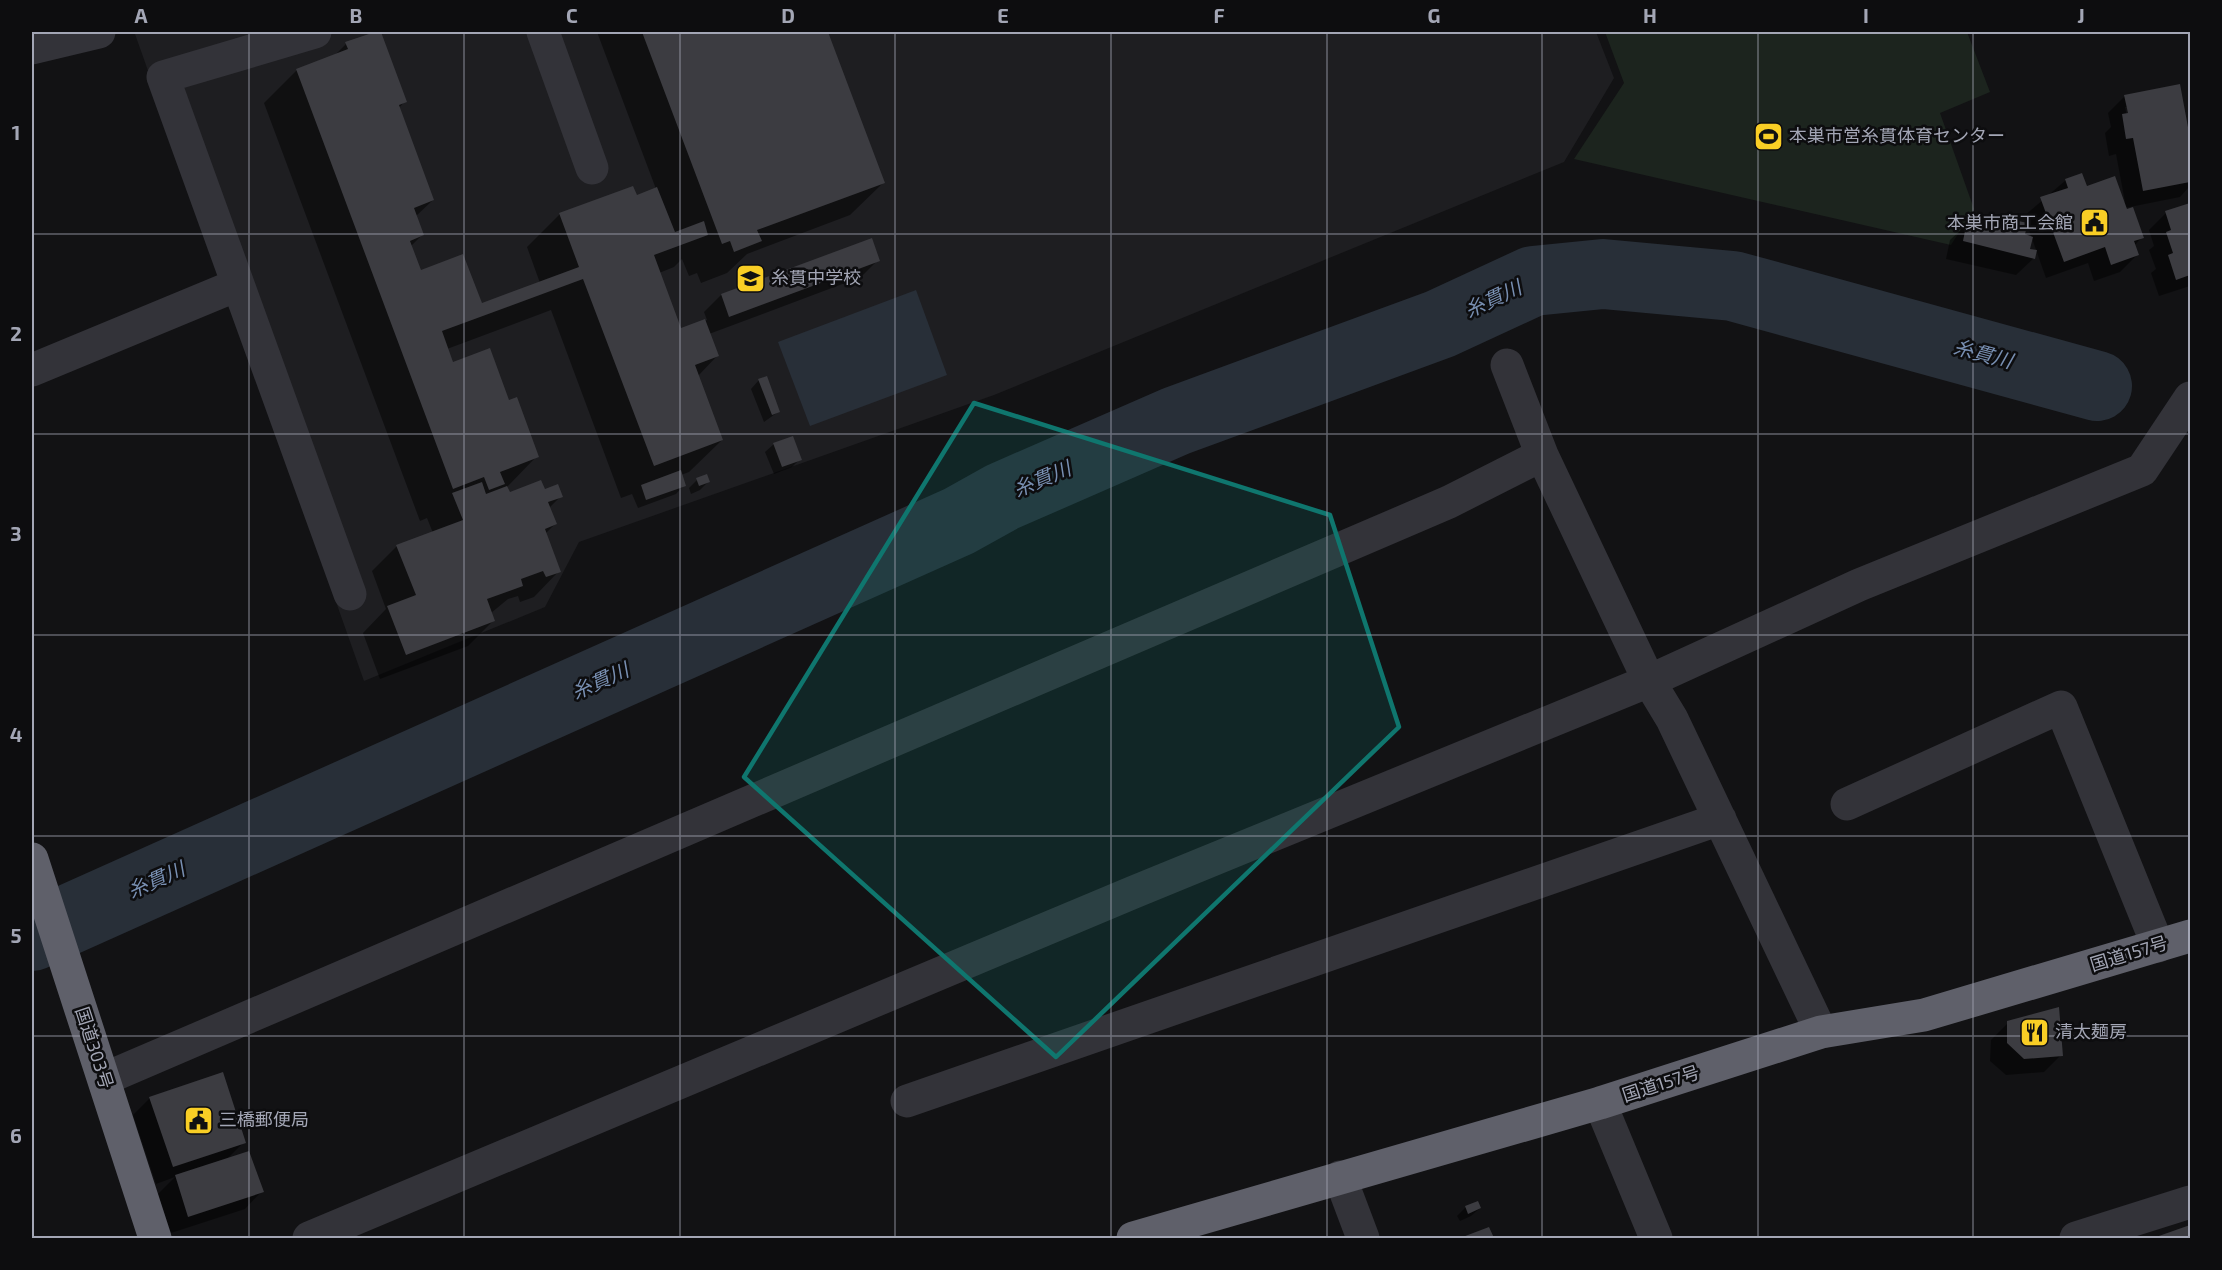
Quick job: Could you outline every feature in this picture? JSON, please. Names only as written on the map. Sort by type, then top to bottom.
[{"type":"highway","name":"国道303号","points":[[32,859],[155,1239]]},
{"type":"highway","name":"国道157号","points":[[1133,1239],[1600,1103],[1821,1032],[1924,1015],[2190,936]]},
{"type":"street","points":[[32,48],[99,32]]},
{"type":"street","points":[[315,32],[163,77],[350,594]]},
{"type":"street","points":[[543,32],[592,168]]},
{"type":"street","points":[[32,370],[237,285]]},
{"type":"street","points":[[1507,365],[1542,454],[1649,681],[1672,719],[1821,1032]]},
{"type":"street","points":[[309,1239],[1123,896],[1649,681],[1859,585],[2142,470],[2190,398]]},
{"type":"street","points":[[104,1079],[1438,507],[1542,454]]},
{"type":"street","points":[[1848,804],[2061,707],[2158,946]]},
{"type":"street","points":[[907,1101],[1720,819]]},
{"type":"street","points":[[1600,1103],[1656,1239]]},
{"type":"street","points":[[1340,1177],[1363,1239]]},
{"type":"street","points":[[2076,1238],[2190,1202]]},
{"type":"highlighted area","points":[[974,403],[1330,515],[1399,727],[1056,1057],[744,777]]},
{"type":"shaded area","name":"糸貫中学校","points":[[144,32],[1596,32],[1614,78],[1564,162],[994,395],[579,542],[545,607],[364,681],[135,34]]},
{"type":"shaded area","name":"本巣市営糸貫体育センター","points":[[1605,32],[1967,32],[1990,92],[1940,113],[1974,209],[1951,245],[1574,159],[1624,83]]},
{"type":"shaded area","points":[[916,290],[947,375],[810,426],[778,342]]},
{"type":"building","points":[[381,32],[407,102],[399,105],[434,200],[414,208],[424,235],[410,241],[421,270],[463,254],[482,303],[579,267],[559,213],[633,186],[637,195],[657,187],[675,232],[704,221],[708,235],[654,255],[681,328],[705,319],[719,356],[695,365],[723,440],[654,466],[583,279],[442,331],[453,362],[490,348],[509,400],[517,397],[539,457],[500,472],[505,484],[489,490],[484,477],[453,489],[296,69],[348,49],[345,42]]},
{"type":"building","points":[[642,32],[828,32],[885,183],[757,230],[762,241],[734,252],[730,241],[722,244]]},
{"type":"building","points":[[2180,84],[2190,138],[2190,182],[2143,191],[2133,138],[2126,139],[2122,114],[2128,113],[2124,95]]},
{"type":"building","name":"本巣市商工会館","points":[[2082,173],[2087,186],[2115,176],[2127,209],[2133,207],[2144,238],[2134,241],[2139,255],[2111,265],[2105,247],[2064,262],[2040,197],[2068,188],[2065,179]]},
{"type":"building","points":[[2190,203],[2190,275],[2176,280],[2168,255],[2173,253],[2166,232],[2171,230],[2165,211]]},
{"type":"building","points":[[2003,218],[2028,223],[2025,234],[2033,237],[2030,249],[2037,250],[2035,259],[1963,241],[1967,221],[1989,226],[1990,221],[2001,224]]},
{"type":"building","points":[[872,238],[880,261],[729,317],[721,294]]},
{"type":"building","points":[[767,376],[780,412],[772,415],[758,379]]},
{"type":"building","points":[[793,436],[802,460],[782,467],[773,443]]},
{"type":"building","points":[[681,470],[686,486],[646,500],[641,485]]},
{"type":"building","points":[[707,474],[710,482],[699,486],[696,478]]},
{"type":"building","points":[[541,480],[545,489],[558,484],[563,497],[548,502],[557,524],[545,529],[561,572],[546,577],[543,571],[521,579],[523,586],[487,599],[495,621],[406,655],[387,606],[416,595],[396,545],[463,520],[452,493],[482,482],[486,494],[507,486],[510,492]]},
{"type":"building","name":"清太麺房","points":[[2059,1007],[2063,1056],[2024,1059],[2007,1043],[2007,1021]]},
{"type":"building","points":[[223,1072],[246,1143],[173,1167],[149,1097]]},
{"type":"building","points":[[249,1151],[264,1192],[188,1217],[175,1175]]},
{"type":"building","points":[[1478,1201],[1481,1208],[1468,1214],[1465,1206]]},
{"type":"building","points":[[2190,1225],[2190,1238],[2156,1237]]},
{"type":"building","points":[[1489,1227],[1494,1238],[1460,1238]]},
{"type":"waterway","name":"糸貫川","points":[[32,936],[959,521],[1002,497],[1176,421],[1440,324],[1533,281],[1603,274],[1733,286],[2097,386]]},
{"type":"place","name":"本巣市営糸貫体育センター","points":[[1768,136]]},
{"type":"place","name":"本巣市商工会館","points":[[2094,223]]},
{"type":"place","name":"糸貫中学校","points":[[750,278]]},
{"type":"place","name":"清太麺房","points":[[2034,1032]]},
{"type":"place","name":"三橋郵便局","points":[[198,1120]]}]
